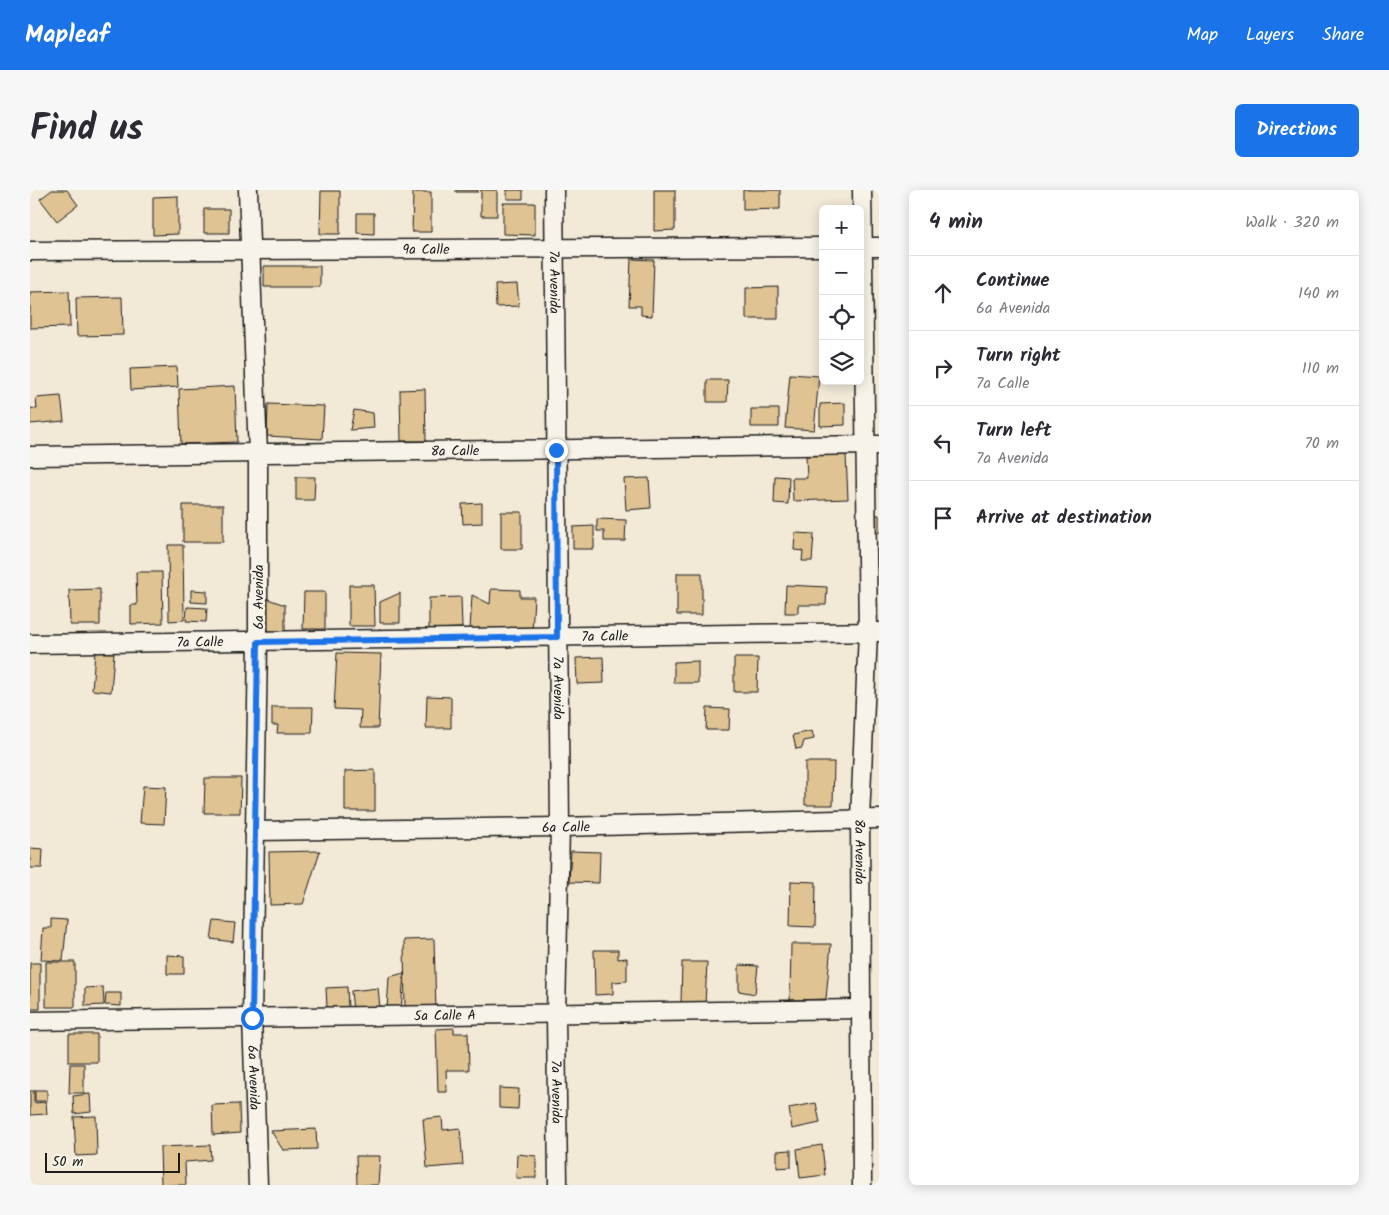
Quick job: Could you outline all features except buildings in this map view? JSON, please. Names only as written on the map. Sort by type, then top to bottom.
[{"type":"street","name":"6a Avenida","points":[[248,190],[258,454],[258,642],[252,1018],[258,1185]]},
{"type":"street","name":"7a Avenida","points":[[554,190],[560,827],[556,1014],[558,1185]]},
{"type":"street","name":"8a Avenida","points":[[862,190],[867,247],[872,445],[873,632],[860,819],[862,1185]]},
{"type":"street","name":"9a Calle","points":[[30,251],[819,247]]},
{"type":"street","name":"8a Calle","points":[[30,456],[872,445]]},
{"type":"street","name":"7a Calle","points":[[30,644],[873,632]]},
{"type":"street","name":"6a Calle","points":[[254,831],[560,827],[879,819]]},
{"type":"street","name":"5a Calle A","points":[[30,1021],[860,1009]]},
{"type":"route","points":[[252,1018],[258,642],[557,637],[556,450]]}]
